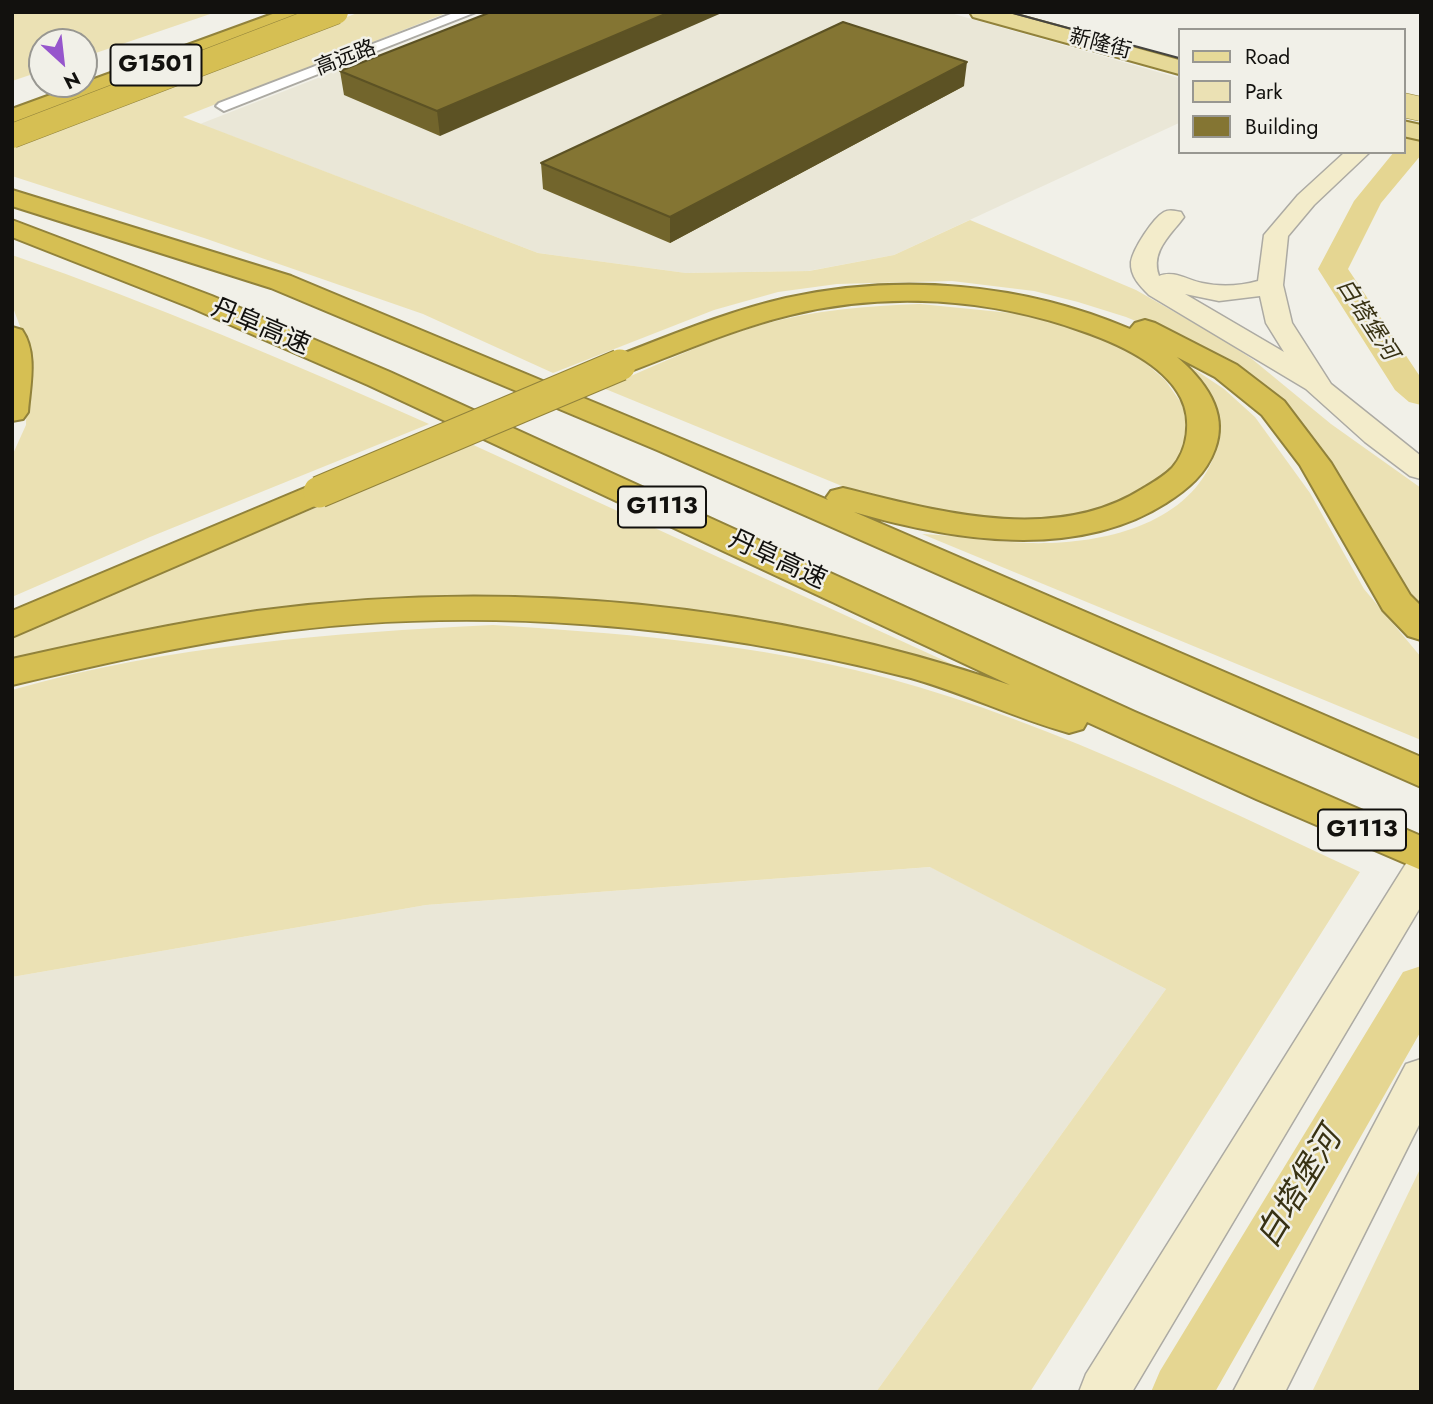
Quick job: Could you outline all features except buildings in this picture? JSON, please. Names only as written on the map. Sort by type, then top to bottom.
[{"type":"highway","points":[[98,70],[259,12]]},
{"type":"highway","name":"G1501","points":[[12,117],[299,12]]},
{"type":"highway","points":[[12,136],[336,12]]},
{"type":"highway","points":[[12,198],[281,282],[668,443],[1421,773]]},
{"type":"highway","name":"丹阜高速","points":[[12,228],[227,312],[545,454],[1289,799],[1421,855]]},
{"type":"highway","points":[[12,625],[312,488],[612,360],[706,316],[776,296],[848,284],[940,282],[1025,291],[1091,307],[1157,333],[1226,371],[1273,408],[1315,463],[1396,602],[1421,628]]},
{"type":"highway","points":[[612,360],[787,307],[844,296],[927,291],[1009,300],[1072,316],[1133,340],[1157,356],[1186,383],[1202,411],[1203,440],[1188,471],[1160,495],[1109,519],[1043,529],[977,526],[886,511],[668,443]]},
{"type":"highway","points":[[12,335],[17,359],[12,412]]},
{"type":"highway","points":[[12,605],[312,488]]},
{"type":"highway","points":[[12,672],[126,646],[258,623],[405,610],[524,609],[640,616],[771,636],[920,668],[1289,799]]},
{"type":"main road","name":"新隆街","points":[[981,12],[1178,67]]},
{"type":"main road","name":"新隆街","points":[[1049,12],[1178,46]]},
{"type":"main road","points":[[1405,110],[1421,97]]},
{"type":"main road","points":[[1320,389],[1279,323],[1270,285],[1276,235],[1306,200],[1357,154]]},
{"type":"main road","points":[[1172,217],[1157,234],[1145,256],[1142,269],[1146,280],[1158,290],[1245,339],[1320,389],[1375,436],[1421,470]]},
{"type":"main road","points":[[1145,256],[1152,269],[1167,280],[1188,288],[1219,294],[1252,292],[1270,285]]},
{"type":"main road","points":[[1104,1392],[1421,872]]},
{"type":"main road","points":[[1258,1392],[1421,1077]]},
{"type":"street","name":"高远路","points":[[224,106],[469,12]]},
{"type":"shaded area","points":[[487,12],[947,12],[1178,78],[1178,123],[894,255],[808,271],[686,273],[538,253],[200,124]]},
{"type":"shaded area","points":[[931,867],[1166,989],[876,1392],[12,1392],[12,977],[426,905]]},
{"type":"green space","points":[[12,12],[216,12],[98,52],[98,28],[28,28],[28,76],[12,81]]},
{"type":"green space","points":[[360,12],[449,12],[183,117],[538,253],[686,273],[809,271],[894,255],[970,220],[1136,290],[1222,339],[1252,359],[1331,424],[1421,488],[1421,615],[1329,472],[1172,336],[1126,317],[1078,302],[1034,291],[952,281],[837,284],[778,292],[714,310],[553,373],[423,314],[204,238],[12,176],[12,143]]},
{"type":"green space","points":[[12,255],[222,335],[429,424],[150,537],[12,597],[12,456],[26,425],[27,378],[24,337],[12,305]]},
{"type":"green space","points":[[920,304],[1021,314],[1073,327],[1112,343],[1142,360],[1165,380],[1182,404],[1188,428],[1188,449],[1174,471],[1125,504],[1057,521],[982,521],[859,493],[603,388],[703,345],[764,324],[841,310]]},
{"type":"green space","points":[[1164,354],[1188,365],[1224,389],[1255,417],[1310,493],[1364,589],[1421,657],[1421,740],[922,534],[1028,543],[1080,541],[1134,528],[1180,503],[1198,484],[1212,461],[1217,434]]},
{"type":"green space","points":[[469,443],[995,686],[878,652],[494,604],[12,667],[12,636]]},
{"type":"green space","points":[[493,625],[629,635],[765,652],[855,670],[919,687],[984,708],[1112,758],[1360,872],[1030,1392],[876,1392],[1166,989],[930,867],[426,905],[12,977],[12,690],[131,662],[190,652],[311,637]]},
{"type":"green space","points":[[1421,1167],[1421,1392],[1312,1392]]},
{"type":"waterway","name":"白塔堡河","points":[[1421,137],[1368,201],[1333,269],[1407,383],[1421,395]]},
{"type":"waterway","name":"白塔堡河","points":[[1181,1392],[1421,986]]},
{"type":"tram line","points":[[1009,12],[1178,58]]},
{"type":"tram line","points":[[1405,115],[1421,119]]}]
